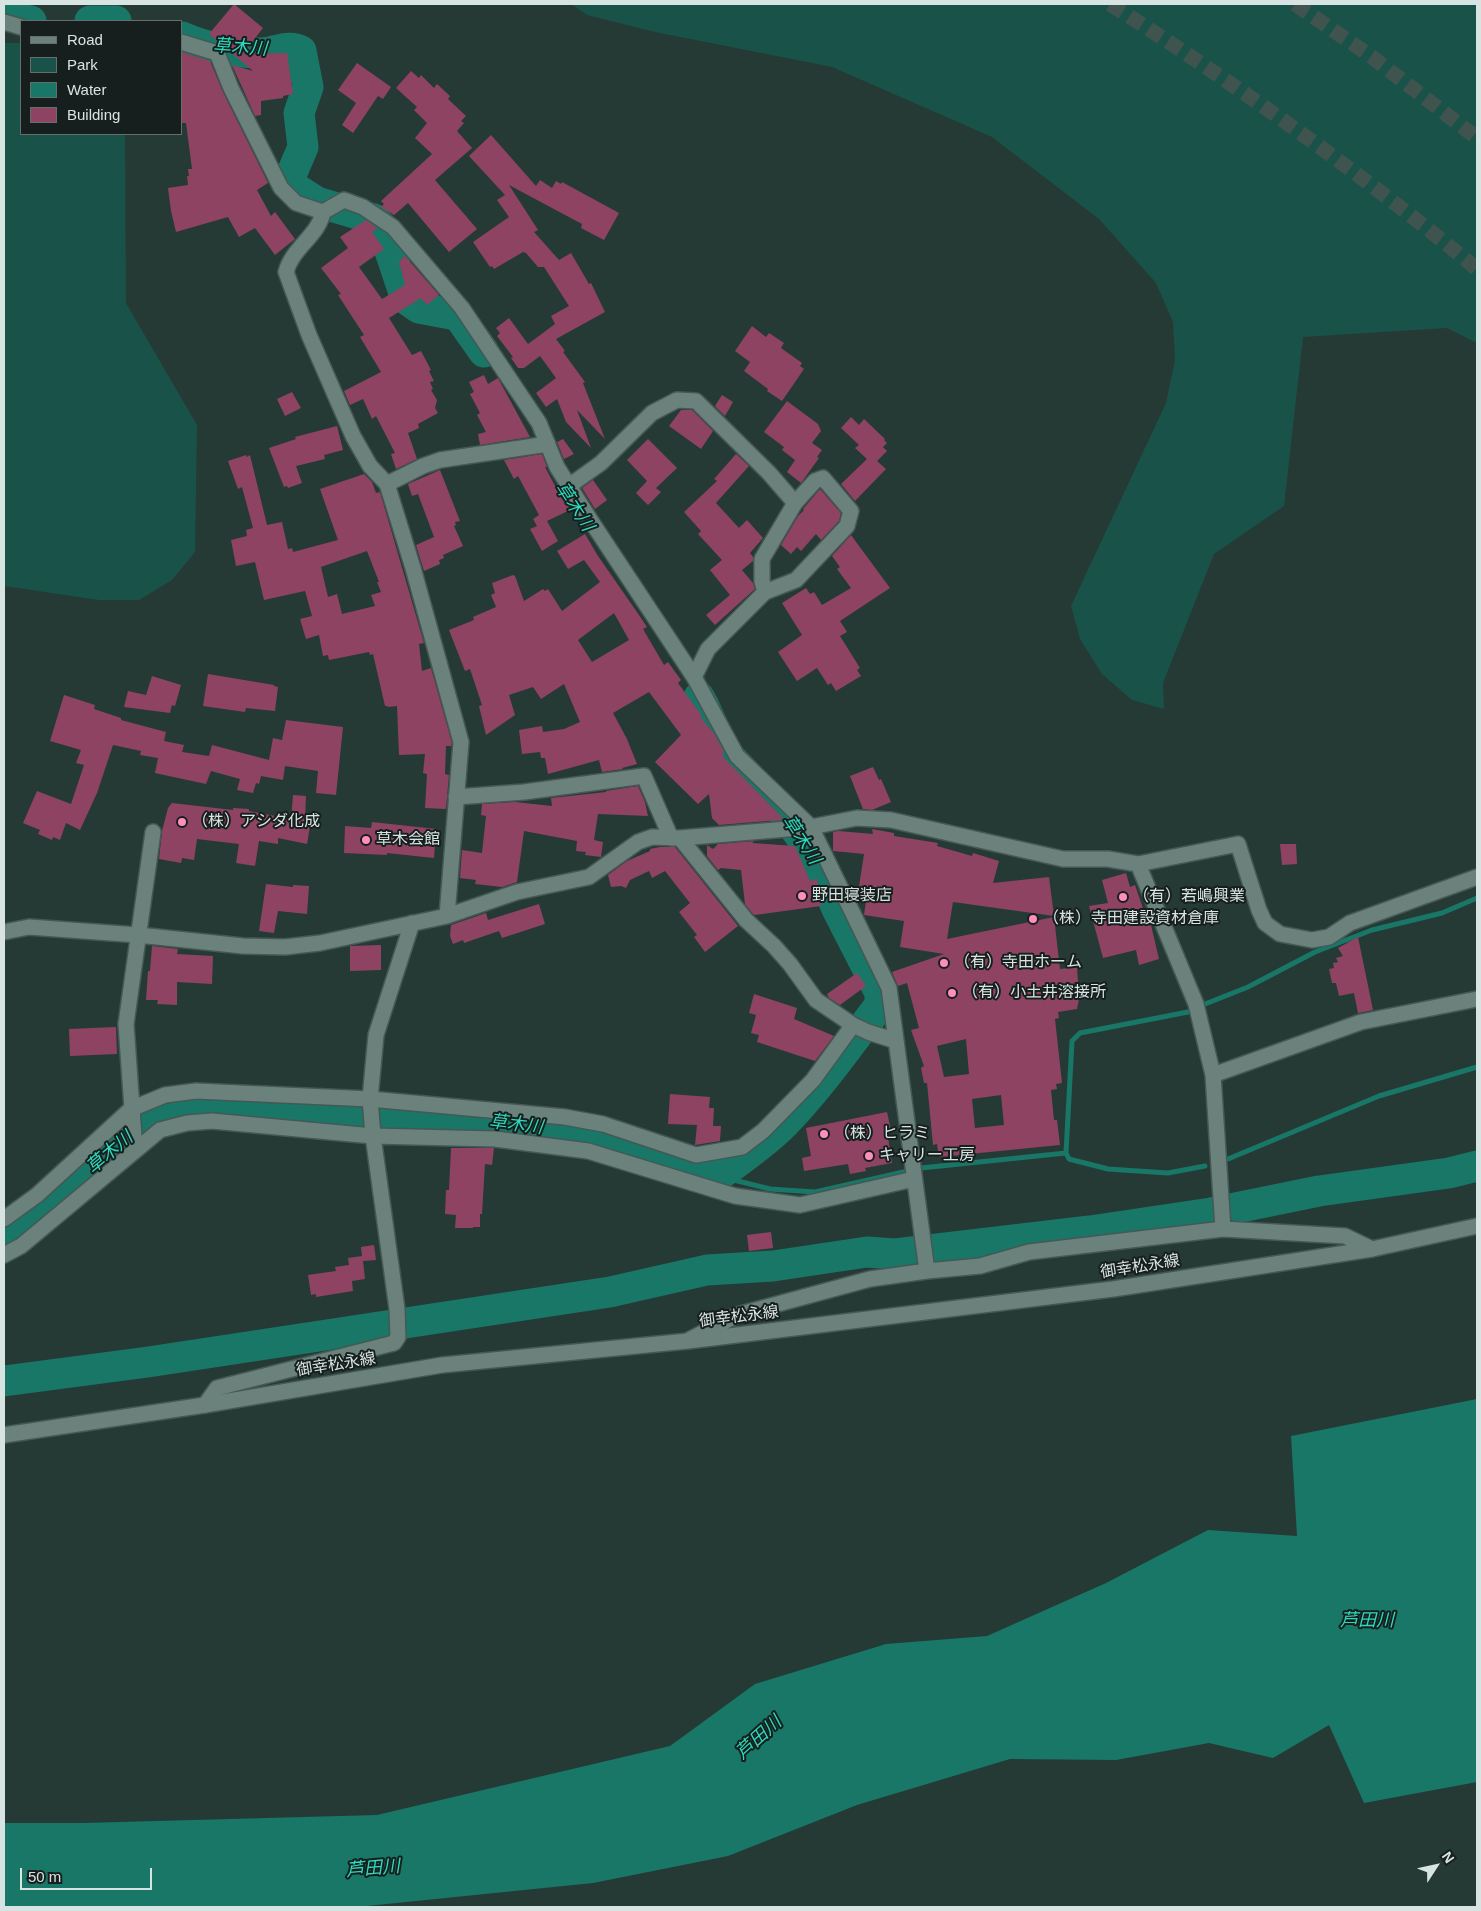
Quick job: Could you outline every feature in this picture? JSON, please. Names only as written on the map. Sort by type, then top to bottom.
[{"type":"street","points":[[4,22],[20,27]]},
{"type":"street","points":[[182,42],[217,53],[231,88],[282,188],[296,202],[330,208]]},
{"type":"street","points":[[447,916],[461,742],[413,568],[386,484],[370,466],[353,436],[309,335],[286,272],[288,261],[322,221],[330,208],[344,200],[363,207],[393,227],[462,308],[539,423],[543,445],[591,522],[694,677],[737,756],[800,828],[889,988],[926,1265]]},
{"type":"street","points":[[569,486],[601,463],[652,413],[677,400],[696,401],[769,473],[795,503]]},
{"type":"street","points":[[386,484],[440,460],[543,445]]},
{"type":"street","points":[[694,677],[708,650],[765,592],[796,580],[847,526],[851,511],[822,478],[815,481],[795,503],[762,559],[762,581],[765,592]]},
{"type":"street","points":[[456,797],[524,792],[644,776],[675,838],[746,920],[790,964],[816,1000],[860,1029],[896,1041]]},
{"type":"street","points":[[4,932],[29,927],[138,935],[243,946],[285,947],[320,943],[447,916],[517,892],[589,877],[638,842],[652,838],[675,838],[800,828],[857,818],[891,820],[1063,859],[1108,859],[1138,864],[1238,844],[1265,923],[1280,934],[1312,940],[1330,937],[1350,923],[1477,877]]},
{"type":"street","points":[[134,1146],[126,1024],[153,832]]},
{"type":"street","points":[[1138,864],[1196,1004],[1213,1075],[1223,1224]]},
{"type":"street","points":[[205,1405],[217,1388],[394,1343],[398,1337],[398,1324],[370,1104],[376,1035],[412,923]]},
{"type":"street","points":[[1213,1075],[1361,1022],[1477,999]]},
{"type":"street","points":[[4,1219],[37,1195],[132,1112],[165,1095],[196,1090],[564,1117],[603,1124],[696,1155],[742,1147],[764,1131],[860,1029]]},
{"type":"street","points":[[4,1255],[21,1246],[134,1146],[160,1130],[187,1123],[212,1121],[495,1139],[588,1151],[735,1196],[800,1205],[913,1171]]},
{"type":"street","points":[[688,1341],[737,1315],[926,1265],[980,1266],[1029,1252],[1223,1224],[1345,1236],[1372,1249]]},
{"type":"street","name":"御幸松永線","points":[[4,1435],[205,1405],[442,1365],[688,1341],[1113,1289],[1372,1249],[1477,1226]]},
{"type":"green space","points":[[571,4],[1477,4],[1477,343],[1447,328],[1303,337],[1284,506],[1214,554],[1163,683],[1164,709],[1132,700],[1102,674],[1080,639],[1071,606],[1166,403],[1175,360],[1173,322],[1156,283],[1099,219],[992,137],[832,67],[655,32],[587,15]]},
{"type":"green space","points":[[4,43],[20,43],[20,135],[125,135],[126,303],[197,425],[195,552],[172,580],[139,600],[99,600],[4,586]]},
{"type":"water","name":"芦田川","points":[[1477,1399],[1477,1782],[1364,1803],[1329,1725],[1273,1758],[1209,1743],[1116,1760],[1010,1759],[857,1805],[728,1856],[593,1883],[357,1907],[4,1907],[4,1823],[83,1823],[377,1815],[670,1746],[755,1684],[886,1644],[987,1636],[1106,1583],[1208,1530],[1297,1536],[1291,1436]]},
{"type":"building","points":[[234,4],[263,28],[243,54],[287,53],[293,94],[283,96],[283,98],[261,101],[261,115],[255,116],[232,65],[253,71],[209,34]]},
{"type":"building","points":[[182,52],[210,61],[223,92],[268,183],[257,190],[271,216],[275,212],[295,239],[275,255],[255,228],[239,237],[228,217],[176,232],[168,188],[188,185],[188,169],[192,169],[186,123],[182,123]]},
{"type":"building","points":[[357,63],[391,87],[383,99],[378,96],[353,133],[342,125],[356,103],[338,90]]},
{"type":"building","points":[[411,71],[419,78],[421,75],[434,88],[437,84],[450,96],[448,99],[466,116],[461,121],[464,123],[457,131],[472,148],[435,180],[477,229],[449,252],[408,203],[394,215],[381,207],[384,204],[381,201],[432,154],[415,138],[427,123],[414,110],[417,107],[396,88]]},
{"type":"building","points":[[491,135],[536,186],[540,180],[552,188],[556,181],[561,184],[562,182],[619,213],[604,240],[581,228],[582,224],[509,185],[538,230],[534,232],[559,260],[571,253],[589,284],[591,283],[605,312],[556,339],[585,382],[583,383],[605,439],[577,410],[591,448],[566,422],[557,399],[546,407],[536,393],[556,378],[540,356],[524,368],[518,368],[511,358],[513,357],[497,336],[500,333],[496,328],[509,318],[528,344],[555,324],[551,316],[569,306],[544,267],[538,267],[526,253],[523,252],[494,269],[492,266],[490,267],[473,242],[509,217],[497,200],[505,195],[469,156]]},
{"type":"building","points":[[366,220],[377,228],[372,232],[384,249],[359,267],[382,299],[405,285],[399,261],[405,256],[439,295],[427,305],[421,298],[389,318],[412,355],[421,351],[431,370],[429,371],[434,381],[430,382],[433,389],[431,390],[437,400],[435,408],[438,413],[418,424],[419,428],[408,433],[417,459],[396,469],[391,454],[395,453],[376,416],[372,419],[363,399],[350,405],[344,391],[381,372],[360,337],[364,335],[338,295],[341,294],[321,268],[348,248],[340,237]]},
{"type":"building","points":[[752,326],[766,337],[769,333],[784,343],[781,348],[802,363],[800,366],[804,369],[782,401],[744,371],[750,362],[735,351]]},
{"type":"building","points":[[484,375],[488,384],[498,378],[530,437],[480,445],[478,434],[486,432],[477,415],[480,413],[470,394],[474,392],[469,382]]},
{"type":"building","points":[[292,392],[301,408],[285,416],[277,399]]},
{"type":"building","points":[[722,395],[733,402],[725,416],[715,406]]},
{"type":"building","points":[[787,401],[818,424],[821,431],[812,443],[822,450],[817,457],[819,458],[801,483],[787,472],[795,460],[782,450],[784,447],[764,432]]},
{"type":"building","points":[[681,410],[692,410],[713,431],[701,449],[669,426]]},
{"type":"building","points":[[851,417],[859,425],[864,419],[887,443],[883,447],[887,451],[877,461],[886,469],[855,501],[841,484],[867,459],[855,448],[859,445],[841,428]]},
{"type":"building","points":[[337,426],[343,450],[324,455],[325,459],[296,466],[302,483],[288,488],[287,486],[284,487],[269,448],[296,439],[295,437]]},
{"type":"building","points":[[563,439],[574,454],[564,459],[557,442]]},
{"type":"building","points":[[648,439],[677,468],[656,488],[661,492],[648,505],[636,493],[647,481],[627,460]]},
{"type":"building","points":[[542,454],[547,467],[545,467],[562,499],[565,497],[572,509],[547,521],[558,541],[542,551],[530,529],[537,526],[533,519],[539,515],[518,476],[514,479],[504,460]]},
{"type":"building","points":[[736,454],[749,466],[716,503],[739,528],[747,520],[763,538],[750,553],[753,561],[742,570],[753,583],[755,589],[715,625],[706,615],[730,595],[710,570],[722,560],[698,534],[701,531],[684,512],[717,481],[714,479]]},
{"type":"building","points":[[250,455],[267,525],[282,522],[288,549],[292,548],[293,552],[338,540],[320,489],[364,474],[372,482],[376,493],[380,492],[424,643],[419,644],[422,671],[431,668],[452,743],[451,746],[446,746],[445,774],[449,775],[446,809],[425,808],[427,774],[423,773],[425,754],[399,755],[397,706],[385,706],[373,654],[370,655],[369,652],[329,660],[328,655],[323,656],[319,635],[306,639],[300,619],[312,616],[305,591],[264,600],[255,562],[236,566],[231,540],[247,536],[246,530],[253,528],[242,487],[238,489],[228,461]],"holes":[[[367,551],[379,582],[377,582],[381,592],[371,595],[375,606],[342,614],[337,594],[328,597],[321,567]]]},
{"type":"building","points":[[440,470],[460,521],[455,522],[456,525],[454,526],[463,546],[443,555],[444,558],[439,560],[440,564],[424,571],[416,545],[434,537],[418,494],[412,496],[408,484]]},
{"type":"building","points":[[593,480],[607,500],[595,509],[582,488]]},
{"type":"building","points":[[820,489],[841,513],[839,521],[821,540],[816,534],[801,551],[797,547],[791,554],[781,545],[798,516]]},
{"type":"building","points":[[585,534],[647,627],[643,629],[664,665],[668,662],[681,680],[678,683],[702,716],[700,717],[713,732],[723,750],[723,757],[783,818],[780,820],[719,825],[712,818],[709,794],[698,804],[655,762],[681,735],[649,692],[613,713],[627,739],[637,764],[623,769],[602,772],[599,760],[548,774],[545,758],[541,758],[540,752],[522,754],[519,730],[542,726],[543,732],[564,729],[580,722],[564,684],[541,699],[533,687],[509,695],[515,715],[486,735],[479,706],[482,705],[470,669],[465,671],[449,630],[474,620],[473,617],[496,607],[491,595],[495,593],[492,583],[513,575],[524,601],[543,589],[545,591],[548,589],[562,611],[600,582],[584,560],[568,569],[557,551]],"holes":[[[614,613],[629,640],[592,662],[578,640]]]},
{"type":"building","points":[[851,535],[890,588],[840,621],[847,632],[840,636],[860,668],[857,670],[861,676],[836,691],[831,683],[828,685],[817,668],[797,681],[778,652],[802,635],[782,603],[806,588],[810,594],[814,592],[822,605],[851,588],[837,569],[840,567],[832,556]]},
{"type":"building","points":[[208,674],[278,687],[275,711],[246,708],[245,712],[203,706]]},
{"type":"building","points":[[152,676],[181,685],[175,706],[172,705],[170,713],[124,707],[128,691],[146,695]]},
{"type":"building","points":[[64,695],[95,705],[94,709],[121,718],[121,720],[166,732],[164,741],[184,745],[182,752],[209,756],[212,745],[269,760],[273,738],[282,740],[286,720],[343,727],[336,795],[316,793],[318,771],[285,766],[283,780],[261,776],[259,784],[256,783],[253,793],[237,790],[240,779],[211,771],[206,784],[155,773],[158,758],[140,755],[141,751],[113,745],[97,793],[80,830],[66,823],[60,840],[53,837],[52,840],[38,834],[40,830],[23,823],[37,791],[71,804],[84,765],[76,763],[81,750],[50,741]]},
{"type":"building","points":[[873,767],[879,780],[881,779],[891,802],[872,810],[863,809],[850,776]]},
{"type":"building","points":[[638,786],[645,802],[648,816],[598,814],[594,840],[603,842],[601,857],[585,855],[586,852],[576,851],[577,841],[524,831],[517,882],[502,887],[475,884],[476,880],[460,878],[462,850],[482,853],[486,816],[481,815],[482,804],[515,802],[552,806],[551,798],[606,792]]},
{"type":"building","points":[[293,795],[306,796],[305,819],[311,820],[307,844],[278,838],[278,844],[259,841],[255,866],[236,863],[239,844],[197,839],[194,860],[182,858],[181,863],[159,859],[162,831],[168,808],[172,803],[233,810],[233,808],[249,809],[249,811],[291,819]]},
{"type":"building","points":[[372,822],[436,829],[434,858],[387,853],[387,855],[344,853],[345,826],[371,828]]},
{"type":"building","points":[[872,829],[894,833],[894,836],[938,843],[937,846],[972,856],[973,853],[999,861],[993,883],[1049,877],[1054,916],[953,902],[947,939],[1054,917],[1060,969],[1077,967],[1078,982],[1074,982],[1079,999],[1077,1009],[1058,1012],[1059,1018],[1055,1019],[1062,1083],[1056,1084],[1057,1089],[1051,1090],[1054,1120],[1057,1120],[1060,1145],[939,1157],[937,1144],[933,1145],[927,1083],[924,1083],[921,1068],[924,1066],[911,1030],[919,1028],[907,983],[898,986],[892,972],[944,954],[900,947],[904,921],[864,915],[867,894],[858,893],[864,854],[833,851],[833,832],[873,834]],"holes":[[[966,1039],[969,1074],[944,1077],[937,1046]],[[1001,1095],[1004,1125],[975,1128],[972,1099]]]},
{"type":"building","points":[[754,841],[752,843],[795,846],[810,881],[817,879],[821,906],[753,914],[745,904],[741,870],[721,868],[718,870],[707,856],[707,845],[713,849],[718,844]]},
{"type":"building","points":[[1280,844],[1296,844],[1297,864],[1282,865]]},
{"type":"building","points":[[675,847],[738,926],[705,952],[694,937],[697,935],[679,912],[690,903],[665,871],[652,878],[649,871],[630,880],[626,888],[621,886],[611,887],[608,875],[627,861],[650,851],[650,849]]},
{"type":"building","points":[[1126,873],[1130,887],[1135,885],[1149,926],[1151,925],[1159,959],[1139,965],[1136,950],[1103,958],[1089,906],[1108,903],[1102,880]]},
{"type":"building","points":[[266,884],[293,887],[293,885],[309,886],[307,914],[278,911],[274,933],[259,931]]},
{"type":"building","points":[[539,904],[545,924],[502,938],[499,931],[464,943],[463,940],[453,944],[450,936],[451,925],[486,913],[488,920]]},
{"type":"building","points":[[1358,937],[1373,1010],[1358,1013],[1354,993],[1339,996],[1336,983],[1332,983],[1329,969],[1334,968],[1333,963],[1338,962],[1336,958],[1343,956],[1338,948]]},
{"type":"building","points":[[381,945],[381,970],[350,971],[350,946]]},
{"type":"building","points":[[152,946],[178,949],[177,954],[213,956],[212,984],[177,982],[177,1005],[157,1004],[158,1000],[146,1000]]},
{"type":"building","points":[[857,973],[866,986],[840,1005],[829,998],[827,994]]},
{"type":"building","points":[[754,994],[797,1008],[794,1019],[834,1036],[815,1061],[757,1042],[759,1035],[751,1033],[756,1015],[749,1013]]},
{"type":"building","points":[[116,1027],[117,1054],[70,1056],[69,1029]]},
{"type":"building","points":[[670,1094],[710,1097],[709,1108],[714,1108],[713,1126],[721,1126],[720,1141],[695,1145],[697,1125],[668,1124]]},
{"type":"building","points":[[887,1112],[891,1130],[887,1131],[892,1163],[865,1168],[866,1171],[850,1174],[848,1164],[804,1171],[802,1158],[811,1156],[806,1128]]},
{"type":"building","points":[[451,1148],[494,1148],[492,1165],[485,1164],[480,1227],[455,1228],[456,1215],[445,1214],[446,1190],[449,1190]]},
{"type":"building","points":[[771,1232],[773,1248],[749,1251],[747,1235]]},
{"type":"building","points":[[374,1245],[376,1260],[363,1261],[365,1279],[352,1281],[353,1291],[316,1297],[316,1294],[311,1295],[308,1275],[336,1271],[335,1267],[349,1265],[348,1258],[362,1256],[361,1247]]},
{"type":"waterway","name":"草木川","points":[[4,12],[27,20]]},
{"type":"waterway","name":"草木川","points":[[182,37],[211,47],[232,51],[263,53],[292,48],[301,51],[308,87],[299,113],[303,147],[289,180],[295,188],[317,202],[374,219],[382,227],[406,299],[419,308],[456,315],[484,352]]},
{"type":"waterway","name":"草木川","points":[[4,1237],[19,1229],[149,1121],[177,1112],[218,1108],[496,1122],[581,1133],[718,1176],[753,1151],[785,1123],[822,1080],[880,1005],[880,993],[838,911],[813,854],[783,812],[724,751],[699,697]]},
{"type":"waterway","points":[[1205,1004],[1248,987],[1315,952],[1372,930],[1442,913],[1477,898]]},
{"type":"waterway","points":[[1066,1153],[1072,1041],[1080,1033],[1188,1012]]},
{"type":"waterway","points":[[1228,1159],[1379,1096],[1477,1067]]},
{"type":"waterway","points":[[718,1176],[770,1189],[815,1192],[921,1168],[1066,1153],[1069,1159],[1108,1169],[1168,1173],[1205,1166]]},
{"type":"waterway","points":[[4,1381],[148,1362],[610,1292],[707,1270],[773,1266],[867,1252],[895,1254],[1090,1231],[1211,1213],[1319,1191],[1449,1173],[1477,1166]]},
{"type":"tunnel","points":[[1110,4],[1297,130],[1388,198],[1477,269]]},
{"type":"tunnel","points":[[1295,4],[1372,57],[1477,138]]},
{"type":"place","name":"（株）アシダ化成","points":[[182,822]]},
{"type":"place","name":"草木会館","points":[[366,840]]},
{"type":"place","name":"野田寝装店","points":[[802,896]]},
{"type":"place","name":"（有）若嶋興業","points":[[1123,897]]},
{"type":"place","name":"（株）寺田建設資材倉庫","points":[[1033,919]]},
{"type":"place","name":"（有）寺田ホーム","points":[[944,963]]},
{"type":"place","name":"（有）小土井溶接所","points":[[952,993]]},
{"type":"place","name":"（株）ヒラミ","points":[[824,1134]]},
{"type":"place","name":"キャリー工房","points":[[869,1156]]}]
